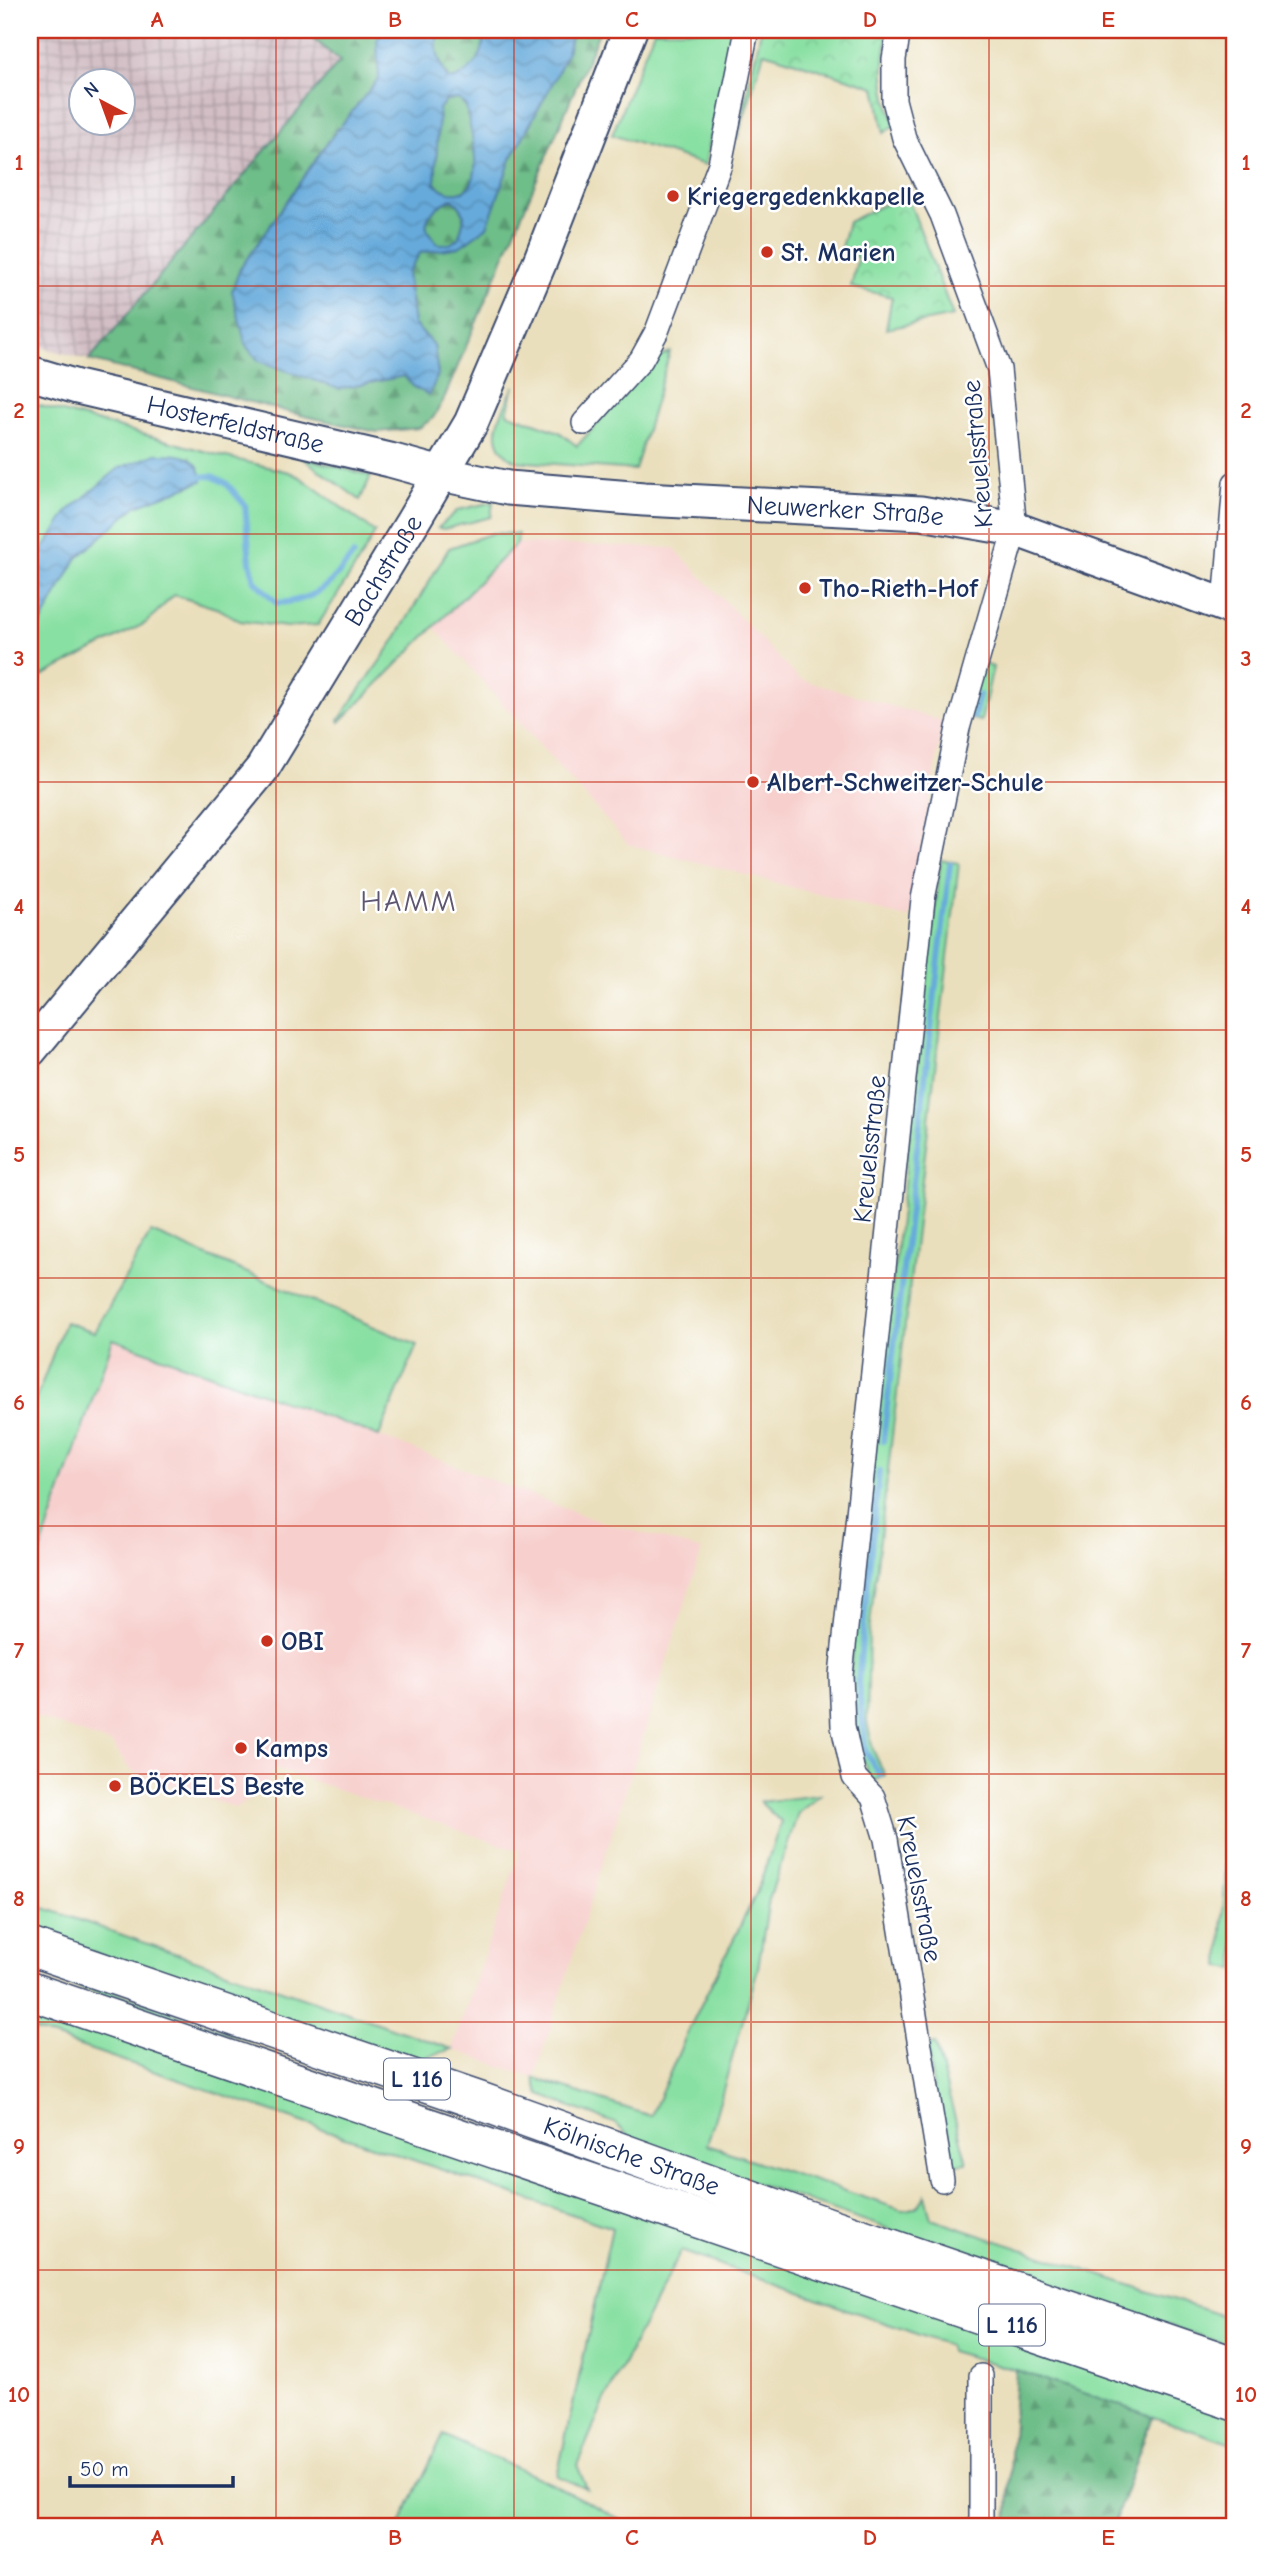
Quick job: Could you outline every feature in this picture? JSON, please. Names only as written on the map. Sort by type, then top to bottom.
[{"type":"main road","name":"Kölnische Straße","points":[[30,1947],[434,2085],[802,2217],[1235,2366]]},
{"type":"main road","name":"Kölnische Straße","points":[[30,1991],[1235,2402]]},
{"type":"street","name":"Bachstraße","points":[[30,1050],[262,769],[471,423],[583,155],[630,30]]},
{"type":"street","points":[[584,423],[642,360],[657,331],[720,164],[747,30]]},
{"type":"street","name":"Kreuelsstraße","points":[[900,30],[894,59],[894,100],[904,138],[942,215],[999,369],[1016,529],[958,728],[923,899],[841,1675],[843,1726],[854,1777],[873,1797],[887,1839],[942,2180]]},
{"type":"street","name":"Hosterfeldstraße","points":[[30,373],[77,387],[441,474]]},
{"type":"street","name":"Neuwerker Straße","points":[[441,474],[508,488],[643,499],[922,513],[1016,529],[1230,607]]},
{"type":"street","points":[[1230,607],[1235,483]]},
{"type":"street","points":[[981,2375],[981,2526]]},
{"type":"shaded area","points":[[30,30],[303,30],[340,61],[89,360],[30,344],[30,328],[34,323],[30,322]]},
{"type":"shaded area","name":"Albert-Schweitzer-Schule","points":[[517,543],[674,548],[799,679],[943,721],[909,918],[628,844],[434,627]]},
{"type":"shaded area","points":[[113,1339],[379,1436],[592,1519],[702,1550],[534,2078],[452,2049],[520,1851],[275,1768],[266,1789],[235,1808],[131,1771],[112,1744],[30,1715],[30,1581]]},
{"type":"green space","points":[[303,30],[384,30],[377,40],[379,78],[327,143],[240,269],[232,291],[339,389],[404,376],[415,388],[438,375],[434,346],[414,324],[407,273],[420,253],[459,247],[487,227],[511,159],[566,55],[573,30],[600,30],[443,401],[433,418],[419,428],[377,432],[304,416],[89,360],[340,61]]},
{"type":"green space","points":[[439,30],[480,30],[483,38],[483,46],[477,60],[466,72],[453,80],[448,78],[438,55]]},
{"type":"green space","points":[[654,30],[733,30],[705,165],[612,135]]},
{"type":"green space","points":[[761,30],[889,30],[884,78],[895,125],[884,133],[875,87],[764,52],[737,139]]},
{"type":"green space","points":[[459,99],[466,106],[475,168],[468,188],[452,192],[435,183],[439,109],[446,100]]},
{"type":"green space","points":[[908,198],[953,316],[886,329],[892,297],[851,287],[858,257],[840,251],[848,222],[883,205]]},
{"type":"green space","points":[[452,199],[463,213],[462,227],[458,239],[450,244],[438,244],[427,229],[428,219],[439,207]]},
{"type":"green space","points":[[670,352],[635,470],[515,461],[499,445],[497,436],[500,417],[514,386],[507,413],[559,432],[577,446],[625,393],[647,362]]},
{"type":"green space","points":[[30,403],[289,472],[300,477],[375,532],[318,625],[287,627],[240,621],[219,609],[174,595],[146,623],[30,682],[30,638],[37,631],[76,559],[136,506],[201,481],[190,457],[30,570]]},
{"type":"green space","points":[[301,457],[371,476],[360,500]]},
{"type":"green space","points":[[493,502],[491,517],[444,529],[438,528],[458,510]]},
{"type":"green space","points":[[493,533],[518,534],[517,543],[340,722],[394,641],[449,548]]},
{"type":"green space","points":[[980,663],[993,667],[981,721],[967,718]]},
{"type":"green space","points":[[941,860],[959,863],[869,1633],[867,1722],[873,1750],[885,1775],[872,1782],[854,1726],[851,1691],[853,1632]]},
{"type":"green space","points":[[151,1232],[417,1345],[379,1436],[113,1339],[30,1581],[30,1415],[65,1322],[95,1332]]},
{"type":"green space","points":[[1231,1776],[1235,1776],[1235,1969],[1220,1967]]},
{"type":"green space","points":[[820,1795],[798,1813],[769,1899],[758,1968],[707,2145],[902,2210],[916,2207],[925,2195],[931,2219],[1235,2320],[1235,2348],[636,2142],[614,2123],[540,2095],[534,2078],[651,2116],[690,2027],[756,1894],[781,1822],[760,1802]]},
{"type":"green space","points":[[30,1903],[452,2049],[410,2062],[30,1931]]},
{"type":"green space","points":[[30,1961],[255,2042],[159,2015],[30,1970]]},
{"type":"green space","points":[[30,1997],[1235,2414],[1235,2445],[1016,2370],[950,2351],[948,2345],[681,2251],[604,2402],[577,2465],[587,2489],[557,2476],[612,2228],[30,2029]]},
{"type":"green space","points":[[935,2044],[967,2163],[952,2165],[943,2154],[927,2046]]},
{"type":"green space","points":[[1016,2370],[1152,2416],[1113,2526],[1007,2526]]},
{"type":"green space","points":[[443,2435],[554,2485],[633,2526],[399,2526]]},
{"type":"water","points":[[384,30],[439,30],[438,55],[447,78],[453,80],[466,72],[481,53],[483,38],[480,30],[573,30],[566,55],[511,159],[487,227],[459,247],[420,253],[407,273],[414,324],[434,346],[438,375],[429,395],[415,388],[404,376],[339,389],[259,361],[246,346],[232,291],[240,269],[327,143],[379,78],[377,40]],"holes":[[[459,99],[466,106],[475,168],[468,188],[452,192],[435,183],[439,109],[446,100]],[[452,199],[463,212],[462,227],[458,239],[450,244],[438,244],[427,229],[428,219],[439,207]]]},
{"type":"water","points":[[156,454],[180,455],[192,460],[197,465],[202,481],[136,506],[76,559],[37,631],[30,638],[30,570],[68,511],[119,468]]},
{"type":"waterway","points":[[193,477],[212,476],[226,483],[245,505],[250,562],[255,581],[277,603],[302,599],[321,590],[353,555]]},
{"type":"waterway","points":[[974,717],[979,695]]},
{"type":"waterway","points":[[883,1441],[950,864]]},
{"type":"waterway","points":[[879,1472],[858,1682],[866,1752],[880,1775]]},
{"type":"place","name":"Kriegergedenkkapelle","points":[[673,196]]},
{"type":"place","name":"St. Marien","points":[[767,252]]},
{"type":"place","name":"Tho-Rieth-Hof","points":[[805,588]]},
{"type":"place","name":"Albert-Schweitzer-Schule","points":[[753,782]]},
{"type":"place","name":"OBI","points":[[267,1641]]},
{"type":"place","name":"Kamps","points":[[241,1748]]},
{"type":"place","name":"BÖCKELS Beste","points":[[115,1786]]},
{"type":"district","name":"HAMM","points":[[409,901]]}]
